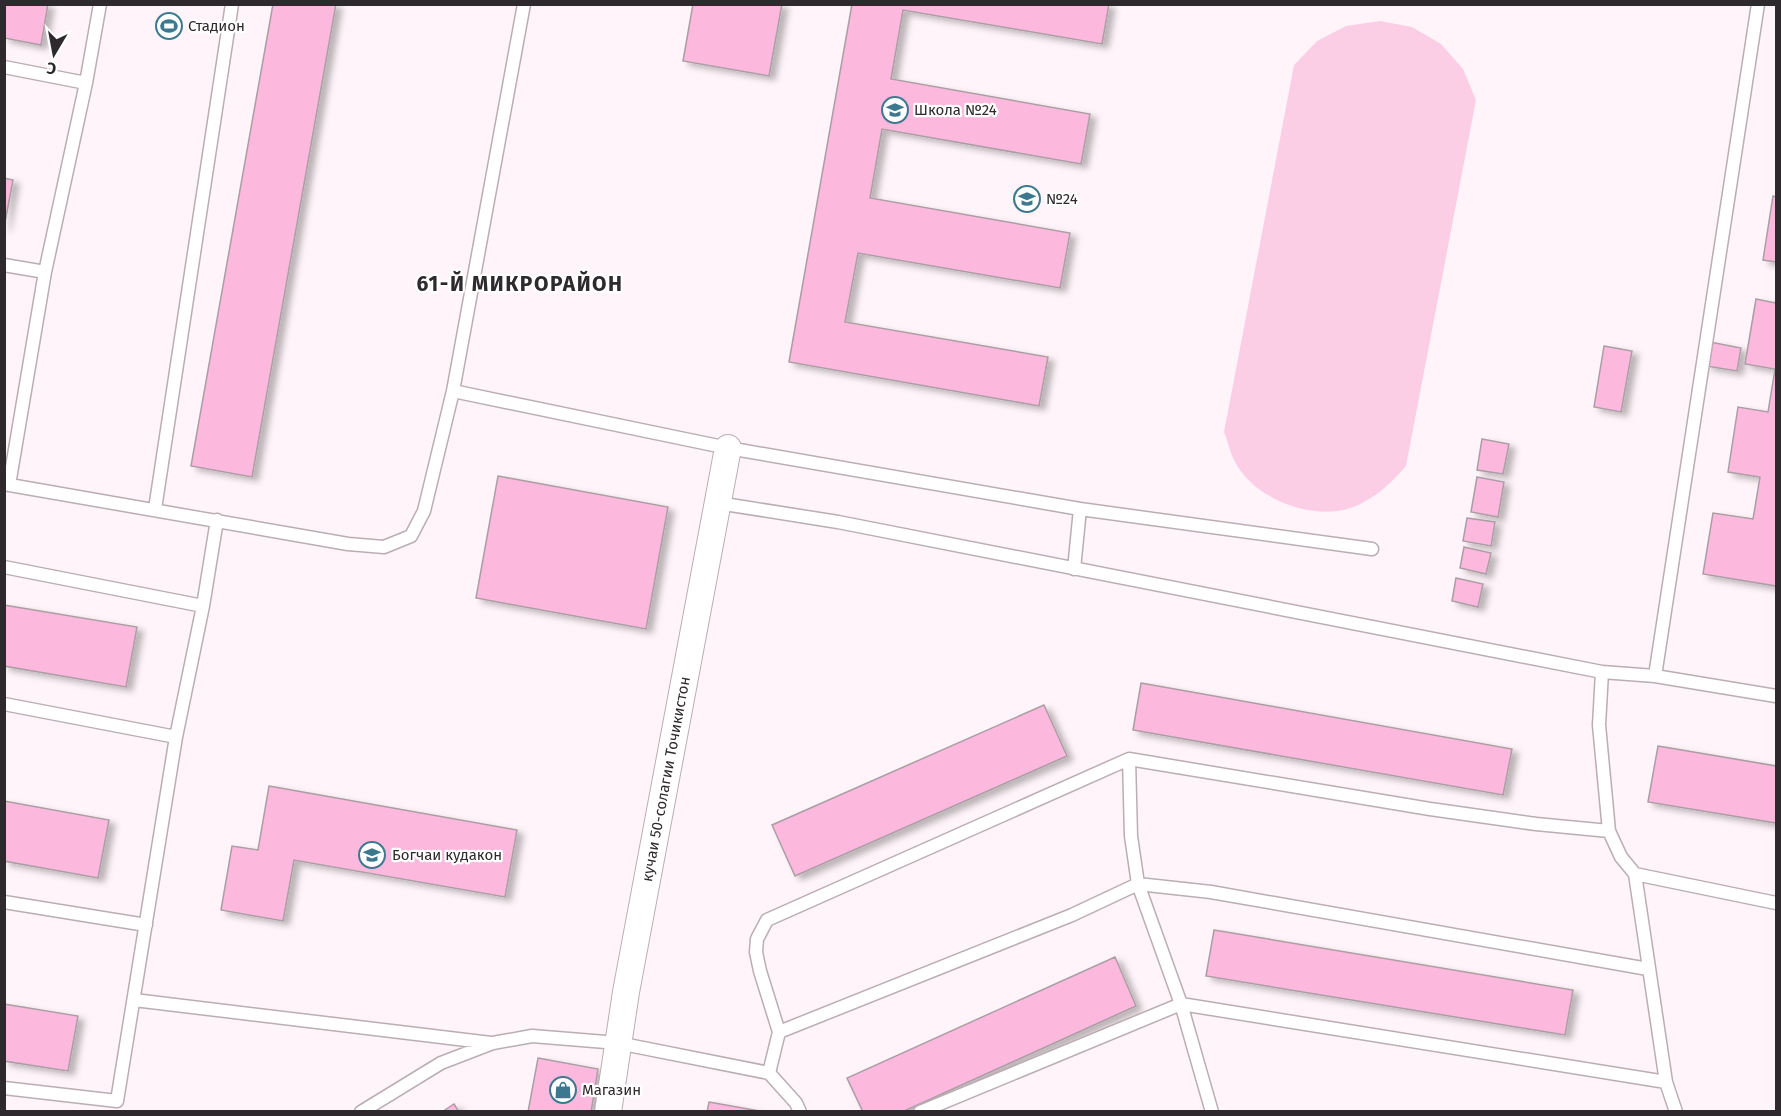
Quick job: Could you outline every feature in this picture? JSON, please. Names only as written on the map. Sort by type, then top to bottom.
[{"type":"street","name":"кучаи 50-солагии Точикистон","points":[[608,1112],[618,1043],[728,448]]},
{"type":"lane","points":[[100,4],[86,83],[45,272],[7,485],[348,544],[384,547],[411,536],[424,511],[453,391],[524,4]]},
{"type":"lane","points":[[155,509],[232,4]]},
{"type":"lane","points":[[1655,676],[1758,4]]},
{"type":"lane","points":[[4,67],[86,83]]},
{"type":"lane","points":[[4,265],[45,272]]},
{"type":"lane","points":[[453,391],[728,448],[1080,509],[1372,549]]},
{"type":"lane","points":[[718,502],[838,522],[1602,672],[1655,676],[1776,696]]},
{"type":"lane","points":[[1074,569],[1080,509]]},
{"type":"lane","points":[[4,1088],[119,1106],[176,737],[203,606],[217,520]]},
{"type":"lane","points":[[4,567],[203,606]]},
{"type":"lane","points":[[1602,672],[1599,725],[1609,831],[1621,857],[1635,874],[1666,1082],[1676,1112]]},
{"type":"lane","points":[[4,704],[176,737]]},
{"type":"lane","points":[[769,1073],[779,1032],[756,952],[757,939],[767,920],[1129,759],[1430,809],[1536,824],[1609,831]]},
{"type":"lane","points":[[1129,759],[1131,836],[1138,884],[1181,1004],[1212,1112]]},
{"type":"lane","points":[[1635,874],[1776,903]]},
{"type":"lane","points":[[779,1032],[1072,915],[1138,884],[1211,892],[1648,969]]},
{"type":"lane","points":[[4,902],[146,925]]},
{"type":"lane","points":[[134,1000],[493,1043]]},
{"type":"lane","points":[[920,1112],[1181,1004],[1666,1082]]},
{"type":"lane","points":[[361,1112],[441,1063],[493,1043],[532,1036],[618,1043],[769,1073],[796,1103],[800,1112]]},
{"type":"shaded area","points":[[1380,21],[1412,27],[1441,44],[1463,69],[1476,100],[1406,466],[1383,489],[1356,506],[1340,511],[1305,510],[1272,497],[1244,475],[1233,458],[1224,432],[1294,65],[1317,41],[1346,26]]},
{"type":"building","points":[[4,4],[48,4],[41,45],[4,38]]},
{"type":"building","points":[[273,4],[336,4],[252,477],[191,466]]},
{"type":"building","points":[[693,4],[782,4],[769,76],[683,61]]},
{"type":"building","points":[[852,4],[1109,4],[1102,44],[903,10],[891,79],[1090,114],[1081,164],[882,129],[870,198],[1070,233],[1060,288],[858,253],[845,322],[1048,357],[1039,406],[789,362]]},
{"type":"building","points":[[4,178],[13,180],[4,228]]},
{"type":"building","points":[[1773,196],[1776,197],[1776,262],[1763,260]]},
{"type":"building","points":[[1756,299],[1776,303],[1776,586],[1703,574],[1713,513],[1753,519],[1760,477],[1728,472],[1738,407],[1768,412],[1775,369],[1745,364]]},
{"type":"building","points":[[1710,342],[1741,348],[1737,371],[1706,366]]},
{"type":"building","points":[[1604,346],[1632,351],[1621,412],[1594,407]]},
{"type":"building","points":[[1482,439],[1509,444],[1503,474],[1477,470]]},
{"type":"building","points":[[498,476],[668,507],[646,629],[476,598]]},
{"type":"building","points":[[1477,477],[1504,482],[1498,517],[1471,512]]},
{"type":"building","points":[[1467,518],[1495,522],[1491,546],[1463,541]]},
{"type":"building","points":[[1464,547],[1491,553],[1486,574],[1460,568]]},
{"type":"building","points":[[1456,578],[1483,584],[1478,607],[1452,601]]},
{"type":"building","points":[[4,605],[137,627],[126,687],[4,666]]},
{"type":"building","points":[[1141,683],[1512,749],[1503,795],[1133,730]]},
{"type":"building","points":[[1044,705],[1067,756],[795,876],[772,825]]},
{"type":"building","points":[[1658,746],[1776,766],[1776,823],[1648,802]]},
{"type":"building","name":"Богчаи кудакон","points":[[269,786],[517,830],[505,897],[294,860],[283,921],[221,910],[232,846],[258,850]]},
{"type":"building","points":[[4,801],[109,820],[98,878],[4,861]]},
{"type":"building","points":[[1214,930],[1573,990],[1565,1035],[1206,976]]},
{"type":"building","points":[[1115,957],[1136,1006],[902,1112],[863,1112],[847,1078]]},
{"type":"building","points":[[4,1004],[78,1016],[68,1071],[4,1061]]},
{"type":"building","name":"Магазин","points":[[538,1058],[598,1069],[591,1112],[528,1112]]},
{"type":"building","points":[[709,1102],[765,1112],[707,1112]]},
{"type":"building","points":[[454,1104],[459,1112],[442,1112]]},
{"type":"place","name":"Стадион","points":[[169,26]]},
{"type":"place","name":"Школа №24","points":[[895,110]]},
{"type":"place","name":"№24","points":[[1027,199]]},
{"type":"place","name":"Богчаи кудакон","points":[[372,855]]},
{"type":"place","name":"Магазин","points":[[563,1090]]},
{"type":"district","name":"61-Й МИКРОРАЙОН","points":[[520,284]]}]
